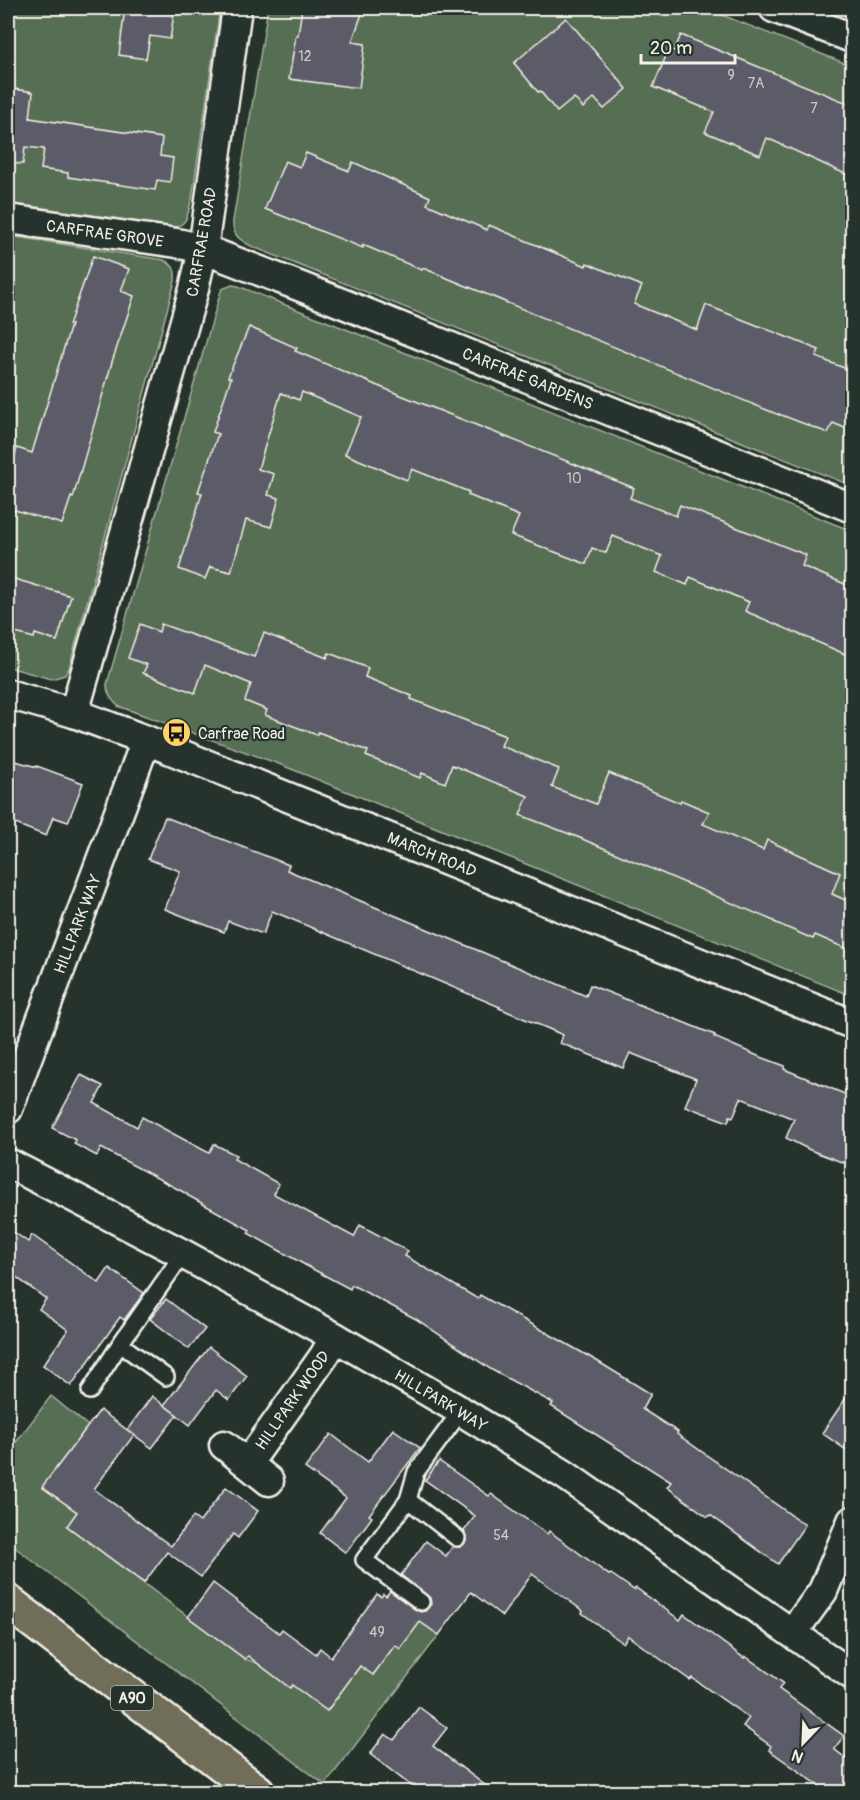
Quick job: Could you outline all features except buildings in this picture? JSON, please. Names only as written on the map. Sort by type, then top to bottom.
[{"type":"main road","name":"A90","points":[[8,1602],[123,1692],[258,1792]]},
{"type":"street","name":"CARFRAE ROAD","points":[[74,713],[194,289],[203,249],[237,8]]},
{"type":"street","points":[[774,8],[852,38]]},
{"type":"street","name":"CARFRAE GROVE","points":[[8,219],[177,243],[203,249]]},
{"type":"street","name":"CARFRAE GARDENS","points":[[203,249],[852,508]]},
{"type":"street","name":"MARCH ROAD","points":[[8,694],[74,713],[146,740],[852,1024]]},
{"type":"street","name":"HILLPARK WAY","points":[[8,1109],[146,740]]},
{"type":"street","name":"HILLPARK WAY","points":[[8,1163],[183,1254],[335,1337],[461,1411],[565,1476],[852,1675]]},
{"type":"street","name":"HILLPARK WOOD","points":[[248,1463],[335,1337]]},
{"type":"street","name":"HILLPARK WOOD","points":[[225,1445],[269,1481]]},
{"type":"street","points":[[793,1632],[823,1591],[852,1521]]},
{"type":"lane","points":[[90,1391],[183,1254]]},
{"type":"lane","points":[[120,1344],[166,1377]]},
{"type":"lane","points":[[421,1602],[364,1560],[408,1500],[416,1472],[461,1411]]},
{"type":"lane","points":[[408,1500],[457,1538]]},
{"type":"green space","points":[[8,8],[220,8],[192,198],[184,222],[169,228],[22,209],[8,200]]},
{"type":"green space","points":[[268,8],[704,8],[852,66],[852,486],[251,246],[240,239],[235,233],[233,221]]},
{"type":"green space","points":[[17,237],[164,260],[174,268],[175,274],[175,281],[69,668],[65,675],[51,679],[8,667],[8,242]]},
{"type":"green space","points":[[232,285],[852,531],[852,996],[279,764],[118,706],[113,701],[107,684],[220,294],[222,289]]},
{"type":"green space","points":[[51,1396],[88,1426],[42,1487],[77,1512],[67,1526],[245,1659],[257,1663],[290,1688],[292,1685],[327,1711],[360,1666],[373,1675],[395,1644],[420,1622],[439,1635],[325,1785],[8,1542],[8,1453]]},
{"type":"place","name":"Carfrae Road","points":[[177,733]]}]
